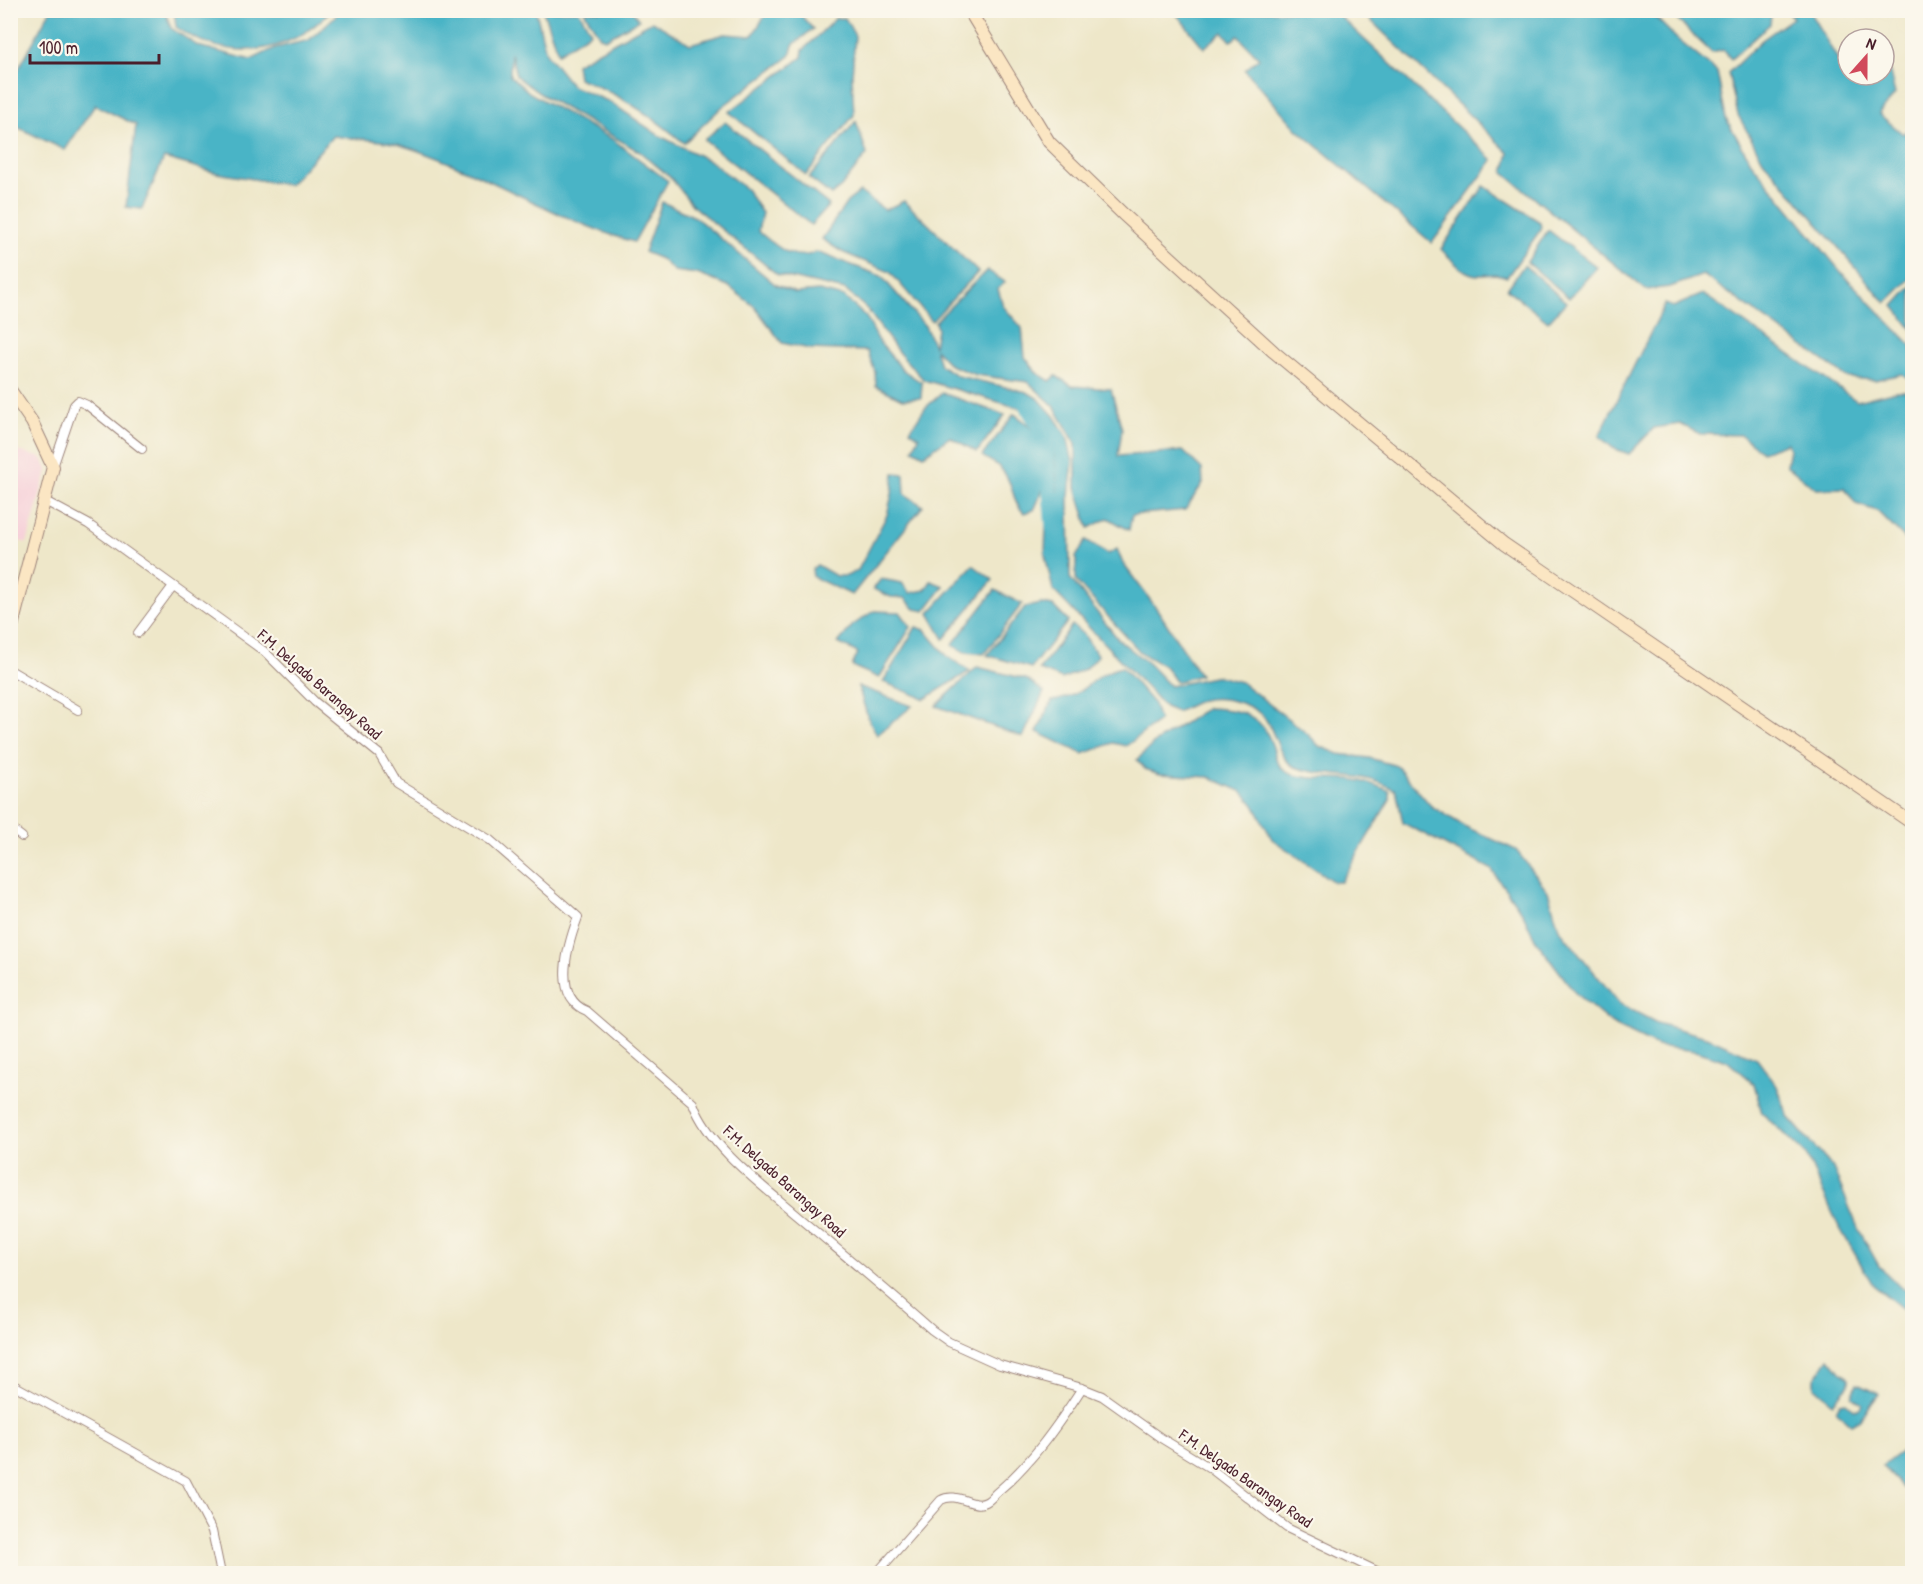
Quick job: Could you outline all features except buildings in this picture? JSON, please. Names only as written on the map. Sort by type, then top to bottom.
[{"type":"street","points":[[969,10],[1048,142],[1274,352],[1504,544],[1912,823]]},
{"type":"street","points":[[10,390],[32,422],[53,467]]},
{"type":"street","points":[[10,634],[53,467],[74,405],[78,401],[87,405],[142,449]]},
{"type":"street","name":"F.M. Delgado Barangay Road","points":[[45,501],[88,524],[265,652],[315,702],[379,754],[401,788],[490,840],[578,917],[566,956],[566,984],[571,999],[693,1102],[699,1120],[757,1181],[949,1342],[1000,1365],[1082,1388],[1101,1396],[1161,1438],[1210,1468],[1287,1528],[1383,1574]]},
{"type":"street","points":[[138,633],[173,586]]},
{"type":"street","points":[[10,670],[78,710]]},
{"type":"street","points":[[10,828],[22,837]]},
{"type":"street","points":[[10,1383],[186,1481],[212,1531],[221,1574]]},
{"type":"street","points":[[876,1574],[941,1500],[956,1497],[981,1503],[988,1501],[1011,1480],[1060,1422],[1082,1388]]},
{"type":"shaded area","points":[[11,449],[42,458],[47,470],[27,543],[11,539]]},
{"type":"water","points":[[174,10],[330,11],[295,38],[276,46],[236,49],[215,46],[176,27]]},
{"type":"water","points":[[50,11],[165,11],[171,28],[198,46],[251,60],[275,48],[309,40],[341,11],[536,11],[546,53],[572,86],[610,102],[660,136],[710,161],[746,189],[762,213],[758,231],[778,247],[800,255],[817,252],[881,276],[925,326],[934,346],[937,329],[935,322],[987,270],[1005,282],[998,289],[1003,306],[1022,328],[1025,357],[1037,373],[1050,381],[1056,376],[1072,386],[1111,389],[1122,429],[1118,456],[1183,451],[1202,469],[1203,483],[1185,510],[1132,515],[1129,530],[1108,518],[1089,528],[1076,488],[1076,444],[1054,406],[1028,382],[976,375],[950,365],[935,349],[940,365],[958,376],[1027,392],[1039,399],[1067,436],[1073,462],[1069,496],[1070,578],[1118,639],[1149,664],[1170,686],[1218,676],[1241,682],[1309,735],[1319,746],[1339,754],[1369,758],[1397,766],[1431,806],[1464,826],[1516,850],[1548,891],[1559,929],[1620,1004],[1657,1023],[1710,1038],[1757,1059],[1777,1086],[1789,1118],[1833,1168],[1858,1228],[1879,1266],[1900,1287],[1912,1294],[1912,1316],[1873,1285],[1838,1225],[1806,1155],[1762,1113],[1754,1084],[1727,1061],[1695,1051],[1657,1046],[1612,1024],[1576,994],[1535,939],[1523,914],[1491,869],[1403,823],[1396,790],[1370,779],[1311,772],[1292,765],[1283,756],[1263,716],[1239,702],[1220,699],[1202,700],[1177,712],[1165,707],[1053,590],[1045,555],[1046,524],[1057,491],[1054,456],[1047,427],[1019,408],[924,380],[899,353],[867,309],[845,290],[778,275],[693,206],[671,178],[640,152],[539,93],[516,76],[511,53],[510,76],[530,93],[612,139],[668,181],[634,242],[574,220],[427,154],[389,142],[333,136],[289,185],[217,173],[164,158],[142,209],[126,207],[136,125],[95,105],[65,150],[11,124],[12,81]]},
{"type":"water","points":[[543,11],[579,11],[591,32],[558,53]]},
{"type":"water","points":[[584,11],[632,11],[639,20],[605,39],[600,37]]},
{"type":"water","points":[[768,11],[797,11],[813,29],[793,45],[790,56],[722,107],[684,143],[634,106],[578,78],[576,64],[652,21],[690,44],[725,34],[752,36]]},
{"type":"water","points":[[1174,11],[1334,11],[1493,160],[1432,243],[1297,129],[1245,70],[1259,58],[1238,36],[1231,41],[1223,32],[1204,48]]},
{"type":"water","points":[[1361,11],[1649,11],[1677,39],[1717,72],[1726,119],[1751,162],[1841,272],[1912,346],[1912,381],[1902,374],[1875,380],[1848,378],[1703,275],[1670,287],[1646,290],[1504,173],[1509,153]]},
{"type":"water","points":[[1668,11],[1776,11],[1771,15],[1770,24],[1731,59],[1723,50],[1712,53]]},
{"type":"water","points":[[1798,11],[1809,11],[1836,57],[1836,87],[1893,87],[1895,94],[1879,114],[1903,134],[1912,126],[1912,277],[1886,303],[1763,160],[1738,115],[1728,73],[1762,40],[1793,18],[1790,15]]},
{"type":"water","points":[[836,18],[845,18],[855,36],[852,76],[854,115],[806,175],[729,112],[802,57],[803,50]]},
{"type":"water","points":[[856,121],[867,154],[841,187],[831,195],[809,178]]},
{"type":"water","points":[[725,122],[829,205],[811,225],[704,140]]},
{"type":"water","points":[[1484,186],[1540,222],[1541,229],[1507,277],[1468,272],[1441,249]]},
{"type":"water","points":[[860,192],[885,210],[904,201],[978,272],[932,321],[890,272],[842,252],[822,239],[847,202]]},
{"type":"water","points":[[662,202],[695,217],[776,285],[796,293],[819,291],[844,297],[866,317],[880,343],[903,370],[922,383],[921,398],[902,399],[876,386],[875,372],[867,351],[810,349],[782,343],[755,307],[728,286],[697,274],[674,271],[661,259],[644,252]]},
{"type":"water","points":[[1548,230],[1597,267],[1569,298],[1527,262]]},
{"type":"water","points":[[1524,265],[1566,302],[1548,322],[1507,289]]},
{"type":"water","points":[[1912,286],[1912,329],[1894,306]]},
{"type":"water","points":[[1703,294],[1857,401],[1896,391],[1908,391],[1912,396],[1912,546],[1877,511],[1856,504],[1845,488],[1816,489],[1786,465],[1789,449],[1787,443],[1762,452],[1741,435],[1700,434],[1680,424],[1654,428],[1629,454],[1613,448],[1599,436],[1665,304],[1673,307]]},
{"type":"water","points":[[942,393],[1005,415],[977,452],[950,437],[924,455],[913,449],[919,437],[910,430],[925,408]]},
{"type":"water","points":[[1014,414],[1037,434],[1046,456],[1047,468],[1041,495],[1034,510],[1024,513],[1017,503],[1006,475],[998,466],[982,456]]},
{"type":"water","points":[[894,473],[904,474],[905,494],[923,506],[852,595],[813,577],[812,569],[817,565],[836,576],[847,576],[858,570],[887,515]]},
{"type":"water","points":[[1086,540],[1108,554],[1117,549],[1124,565],[1157,609],[1200,675],[1176,682],[1166,667],[1141,653],[1076,581],[1076,557]]},
{"type":"water","points":[[973,565],[993,580],[944,639],[929,613]]},
{"type":"water","points":[[881,579],[902,583],[910,593],[925,590],[931,581],[944,586],[925,611],[915,609],[905,598],[891,597],[873,589]]},
{"type":"water","points":[[995,590],[1022,604],[984,654],[965,652],[952,645]]},
{"type":"water","points":[[1042,604],[1053,606],[1068,621],[1031,668],[987,655],[1025,607]]},
{"type":"water","points":[[874,611],[900,612],[911,627],[879,678],[852,666],[858,653],[838,643],[853,625]]},
{"type":"water","points":[[1072,625],[1084,635],[1098,656],[1085,669],[1062,679],[1039,670]]},
{"type":"water","points":[[916,627],[925,630],[948,657],[970,671],[925,699],[883,682]]},
{"type":"water","points":[[977,667],[1026,679],[1044,692],[1023,737],[936,706]]},
{"type":"water","points":[[1122,667],[1154,704],[1159,721],[1126,746],[1113,743],[1083,754],[1037,732],[1052,701],[1082,690],[1103,674]]},
{"type":"water","points":[[858,686],[912,706],[877,735],[868,718]]},
{"type":"water","points":[[1207,708],[1239,712],[1256,720],[1268,736],[1280,766],[1291,774],[1355,780],[1390,791],[1390,799],[1341,882],[1334,882],[1272,839],[1254,805],[1243,792],[1209,777],[1160,774],[1145,769],[1137,760],[1154,743]]},
{"type":"water","points":[[1829,1358],[1840,1372],[1849,1378],[1849,1384],[1833,1403],[1815,1387],[1815,1378]]},
{"type":"water","points":[[1857,1384],[1879,1394],[1860,1419],[1851,1424],[1836,1411],[1840,1403],[1846,1402],[1855,1410],[1860,1408],[1862,1404],[1852,1396]]},
{"type":"water","points":[[1902,1451],[1912,1461],[1912,1497],[1882,1466]]},
{"type":"waterway","points":[[1026,405],[1045,437],[1053,528]]}]
